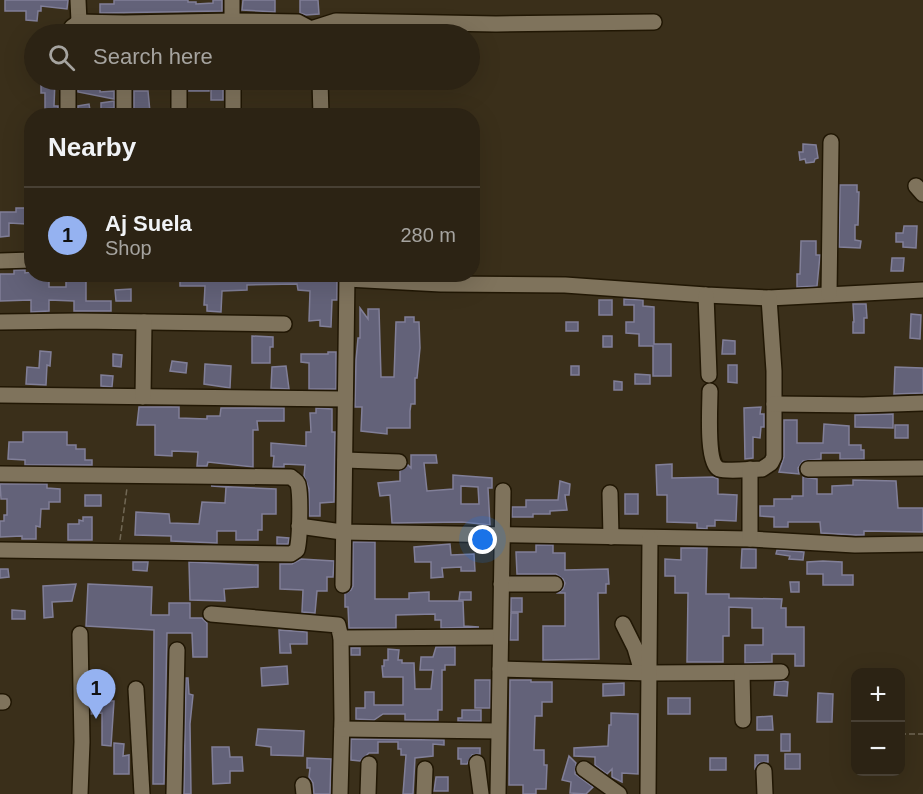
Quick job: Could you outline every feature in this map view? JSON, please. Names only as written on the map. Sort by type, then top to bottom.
[{"type":"street","points":[[78,0],[79,22]]},
{"type":"street","points":[[232,0],[232,24]]},
{"type":"street","points":[[270,24],[298,21],[302,24]]},
{"type":"street","points":[[330,24],[336,21],[496,24],[654,22]]},
{"type":"street","points":[[76,24],[79,22],[92,24]]},
{"type":"street","points":[[68,90],[68,108]]},
{"type":"street","points":[[124,90],[124,108]]},
{"type":"street","points":[[179,90],[179,108]]},
{"type":"street","points":[[233,90],[233,108]]},
{"type":"street","points":[[320,90],[321,108]]},
{"type":"street","points":[[829,294],[831,142]]},
{"type":"street","points":[[0,261],[24,260]]},
{"type":"street","points":[[343,585],[347,282]]},
{"type":"street","points":[[414,282],[565,285],[769,298],[923,290]]},
{"type":"street","points":[[706,295],[709,375]]},
{"type":"street","points":[[710,391],[712,461],[721,470],[762,469],[771,463],[774,457],[774,371],[769,298]]},
{"type":"street","points":[[0,322],[284,324]]},
{"type":"street","points":[[143,397],[144,322]]},
{"type":"street","points":[[0,395],[345,399]]},
{"type":"street","points":[[774,404],[923,403]]},
{"type":"street","points":[[345,460],[399,462]]},
{"type":"street","points":[[808,470],[923,468]]},
{"type":"street","points":[[750,470],[750,539]]},
{"type":"street","points":[[0,474],[291,477],[297,483],[299,491],[298,548],[295,553],[291,554],[0,550]]},
{"type":"street","points":[[498,794],[503,491]]},
{"type":"street","points":[[610,493],[611,537]]},
{"type":"street","points":[[299,526],[342,532],[750,539],[855,545],[923,544]]},
{"type":"street","points":[[648,794],[646,672],[650,538]]},
{"type":"street","points":[[501,584],[555,584]]},
{"type":"street","points":[[211,614],[335,624],[340,628],[342,729],[340,794]]},
{"type":"street","points":[[623,624],[646,672]]},
{"type":"street","points":[[80,634],[80,794]]},
{"type":"street","points":[[341,638],[500,637]]},
{"type":"street","points":[[174,794],[177,650]]},
{"type":"street","points":[[500,669],[781,672]]},
{"type":"street","points":[[742,673],[743,720]]},
{"type":"street","points":[[136,689],[142,794]]},
{"type":"street","points":[[342,729],[498,731]]},
{"type":"street","points":[[477,763],[481,794]]},
{"type":"street","points":[[368,794],[369,764]]},
{"type":"street","points":[[424,794],[425,769]]},
{"type":"street","points":[[584,769],[619,794]]},
{"type":"street","points":[[764,771],[765,794]]},
{"type":"path","points":[[118,551],[128,476]]},
{"type":"path","points":[[905,734],[923,734]]},
{"type":"building","points":[[5,0],[68,0],[67,9],[41,6],[37,21],[26,20],[26,11],[5,11]]},
{"type":"building","points":[[114,0],[188,0],[196,4],[222,0],[222,11],[100,13],[100,4],[114,4]]},
{"type":"building","points":[[243,0],[275,0],[275,12],[242,10]]},
{"type":"building","points":[[300,0],[318,0],[319,14],[300,13]]},
{"type":"building","points":[[41,90],[55,90],[54,106],[58,108],[45,108],[45,93],[41,93]]},
{"type":"building","points":[[78,90],[114,91],[114,99],[78,92]]},
{"type":"building","points":[[211,90],[223,90],[223,100],[211,100]]},
{"type":"building","points":[[134,91],[148,91],[150,108],[134,108]]},
{"type":"building","points":[[114,101],[114,108],[101,108],[101,103]]},
{"type":"building","points":[[89,104],[90,108],[78,108],[78,106]]},
{"type":"building","points":[[803,144],[816,145],[818,158],[814,162],[806,163],[805,159],[800,160],[799,152],[803,152]]},
{"type":"building","points":[[840,185],[857,185],[857,192],[859,192],[858,225],[855,225],[855,240],[861,241],[860,248],[839,247]]},
{"type":"building","points":[[16,208],[24,208],[24,224],[9,223],[9,236],[0,237],[0,212],[16,212]]},
{"type":"building","points":[[904,226],[917,226],[916,248],[903,247],[903,242],[896,242],[896,233],[903,233]]},
{"type":"building","points":[[801,241],[816,241],[816,255],[820,255],[817,286],[797,287],[797,274],[800,274]]},
{"type":"building","points":[[892,258],[904,258],[903,271],[891,271]]},
{"type":"building","points":[[14,270],[24,270],[24,282],[49,282],[49,287],[66,287],[66,282],[86,282],[86,301],[111,301],[111,311],[74,311],[74,301],[49,300],[49,311],[31,312],[31,300],[0,301],[0,274],[14,274]]},
{"type":"building","points":[[180,282],[337,282],[337,300],[332,300],[331,327],[320,326],[320,320],[309,321],[310,291],[298,290],[297,284],[247,285],[247,290],[222,291],[221,312],[207,311],[207,305],[204,305],[205,286],[180,286]]},
{"type":"building","points":[[131,289],[131,301],[116,301],[115,290]]},
{"type":"building","points":[[624,299],[643,300],[643,306],[654,307],[654,344],[671,344],[671,376],[653,376],[653,346],[639,346],[639,334],[626,333],[626,322],[634,322],[634,305],[624,305]]},
{"type":"building","points":[[599,300],[612,300],[612,315],[599,315]]},
{"type":"building","points":[[853,304],[866,304],[867,318],[864,318],[864,333],[853,333]]},
{"type":"building","points":[[360,308],[368,319],[368,309],[379,309],[381,377],[394,377],[396,322],[405,322],[405,317],[414,317],[414,322],[419,322],[420,348],[417,378],[415,378],[415,404],[411,404],[410,411],[410,428],[387,428],[387,434],[361,431],[362,407],[355,407]]},
{"type":"building","points":[[911,314],[921,315],[920,339],[910,338]]},
{"type":"building","points":[[566,322],[578,322],[578,331],[566,331]]},
{"type":"building","points":[[252,336],[273,337],[273,347],[270,347],[270,363],[252,363]]},
{"type":"building","points":[[603,336],[612,336],[612,347],[603,347]]},
{"type":"building","points":[[723,340],[735,341],[735,354],[722,354]]},
{"type":"building","points":[[40,351],[51,352],[50,366],[47,365],[46,385],[26,384],[27,367],[39,368]]},
{"type":"building","points":[[328,352],[336,352],[336,389],[309,389],[309,363],[301,362],[301,354],[328,354]]},
{"type":"building","points":[[113,354],[122,355],[121,367],[113,366]]},
{"type":"building","points":[[172,361],[187,363],[186,373],[170,371]]},
{"type":"building","points":[[205,364],[231,366],[230,388],[204,384]]},
{"type":"building","points":[[728,365],[737,365],[737,383],[728,382]]},
{"type":"building","points":[[286,366],[289,389],[271,388],[272,367]]},
{"type":"building","points":[[571,366],[579,366],[579,375],[571,375]]},
{"type":"building","points":[[895,367],[923,368],[923,393],[894,394]]},
{"type":"building","points":[[635,374],[650,375],[650,384],[635,384]]},
{"type":"building","points":[[101,375],[113,376],[112,387],[101,386]]},
{"type":"building","points":[[614,381],[622,382],[622,390],[614,390]]},
{"type":"building","points":[[139,407],[179,407],[179,418],[207,419],[207,416],[220,416],[221,408],[284,408],[284,421],[257,421],[258,430],[253,430],[253,467],[208,462],[207,466],[197,466],[198,452],[172,451],[172,456],[155,455],[155,425],[137,425]]},
{"type":"building","points":[[761,407],[760,414],[764,414],[764,427],[761,427],[760,438],[753,437],[753,458],[745,459],[744,408]]},
{"type":"building","points":[[316,408],[332,409],[332,432],[335,432],[334,502],[320,503],[320,516],[309,516],[309,489],[304,476],[305,465],[284,464],[284,467],[273,467],[274,456],[271,456],[271,443],[306,446],[306,432],[311,432],[310,413],[316,413]]},
{"type":"building","points":[[893,414],[893,428],[855,427],[855,415]]},
{"type":"building","points":[[784,420],[797,420],[797,443],[823,443],[824,424],[849,426],[849,445],[861,445],[861,450],[864,450],[864,459],[840,459],[840,453],[821,453],[821,459],[803,461],[798,468],[799,474],[779,472],[784,457]]},
{"type":"building","points":[[895,425],[908,425],[908,438],[895,438]]},
{"type":"building","points":[[23,432],[67,432],[67,445],[76,445],[76,449],[85,449],[85,460],[92,460],[92,465],[25,465],[25,460],[8,459],[9,442],[23,442]]},
{"type":"building","points":[[411,455],[436,455],[437,463],[424,463],[427,491],[453,489],[453,475],[492,478],[492,488],[488,488],[490,525],[462,522],[392,523],[390,495],[380,496],[378,483],[400,481],[400,471],[408,465],[411,468]],"holes":[[[461,486],[478,487],[479,504],[461,504]]]},
{"type":"building","points":[[672,464],[672,478],[714,477],[718,479],[718,494],[737,495],[736,521],[715,520],[715,526],[707,526],[707,529],[697,528],[697,523],[667,522],[667,495],[657,495],[656,465]]},
{"type":"building","points":[[803,477],[817,479],[817,494],[832,494],[832,486],[853,485],[853,480],[896,481],[898,508],[923,508],[923,532],[864,531],[864,535],[821,533],[820,522],[788,522],[788,527],[774,527],[774,517],[760,516],[760,506],[774,506],[774,499],[792,499],[792,496],[803,496]]},
{"type":"building","points":[[560,481],[570,484],[569,495],[565,495],[567,510],[550,511],[550,514],[533,514],[533,517],[512,517],[512,507],[526,507],[526,500],[558,500]]},
{"type":"building","points":[[0,484],[47,484],[47,488],[60,489],[60,502],[49,502],[49,509],[41,509],[40,527],[36,526],[36,539],[22,539],[22,536],[0,537],[0,521],[4,521],[4,515],[7,515],[7,499],[1,499]]},
{"type":"building","points":[[211,486],[276,489],[276,514],[262,514],[262,530],[258,530],[258,540],[236,540],[236,531],[217,531],[217,543],[171,541],[171,536],[135,535],[136,512],[169,514],[170,523],[199,524],[202,502],[225,503],[226,487]]},
{"type":"building","points":[[625,494],[638,494],[638,514],[625,514]]},
{"type":"building","points":[[85,495],[101,495],[101,506],[85,506]]},
{"type":"building","points":[[83,517],[92,517],[92,540],[68,540],[68,524],[79,524],[79,520],[83,521]]},
{"type":"building","points":[[277,537],[289,538],[288,544],[277,544]]},
{"type":"building","points":[[353,542],[375,542],[375,599],[409,599],[409,593],[429,592],[429,601],[463,601],[464,626],[479,627],[441,628],[441,620],[435,620],[435,614],[396,615],[396,628],[349,628],[345,594],[353,586]]},
{"type":"building","points":[[450,544],[451,555],[474,554],[475,571],[461,571],[461,567],[442,568],[443,577],[431,578],[431,562],[415,562],[414,547]]},
{"type":"building","points":[[536,545],[553,545],[553,553],[565,553],[565,570],[608,569],[609,584],[606,584],[606,593],[598,593],[599,659],[543,660],[543,626],[565,626],[565,593],[558,593],[563,589],[565,583],[556,574],[517,574],[516,552],[536,552]]},
{"type":"building","points":[[681,548],[707,548],[706,594],[729,594],[729,598],[782,599],[781,608],[786,608],[786,627],[804,627],[804,666],[795,666],[795,654],[772,654],[772,662],[745,663],[745,645],[763,645],[763,628],[752,628],[752,608],[729,607],[729,636],[723,636],[723,662],[687,662],[688,593],[675,593],[675,576],[665,576],[665,559],[681,560]]},
{"type":"building","points":[[742,549],[756,549],[756,568],[741,568]]},
{"type":"building","points":[[777,550],[804,552],[803,560],[789,559],[790,556],[776,554]]},
{"type":"building","points":[[301,559],[334,561],[333,577],[327,577],[327,591],[317,591],[315,613],[302,612],[303,590],[280,589],[280,564],[292,564]]},
{"type":"building","points":[[133,562],[148,562],[147,571],[133,570]]},
{"type":"building","points":[[189,562],[258,565],[258,587],[224,589],[225,601],[190,600]]},
{"type":"building","points":[[807,562],[842,562],[842,575],[853,575],[853,585],[823,585],[823,574],[807,574]]},
{"type":"building","points":[[0,569],[8,569],[9,577],[0,578]]},
{"type":"building","points":[[790,582],[799,582],[799,592],[791,592]]},
{"type":"building","points":[[76,584],[72,601],[52,602],[53,617],[44,618],[43,586]]},
{"type":"building","points":[[88,584],[152,587],[151,615],[169,615],[169,603],[190,603],[190,618],[202,618],[207,623],[207,657],[193,657],[192,633],[167,633],[164,784],[153,784],[154,630],[86,626]]},
{"type":"building","points":[[460,592],[471,592],[471,600],[459,600]]},
{"type":"building","points":[[511,598],[522,598],[522,612],[511,612]]},
{"type":"building","points":[[12,610],[25,611],[25,619],[12,619]]},
{"type":"building","points":[[511,613],[518,613],[518,640],[510,640]]},
{"type":"building","points":[[279,630],[307,632],[307,644],[290,644],[291,653],[280,653]]},
{"type":"building","points":[[436,647],[455,647],[455,665],[445,665],[445,670],[442,670],[442,710],[438,710],[438,720],[405,720],[405,714],[383,714],[374,720],[356,719],[356,708],[365,708],[365,692],[374,692],[374,705],[403,705],[403,677],[383,677],[382,666],[384,666],[384,660],[388,660],[388,649],[399,650],[398,660],[402,660],[402,663],[414,663],[415,689],[431,689],[433,670],[420,670],[421,657],[433,657]]},
{"type":"building","points":[[351,648],[360,648],[360,655],[351,655]]},
{"type":"building","points":[[287,666],[288,684],[262,686],[261,668]]},
{"type":"building","points":[[186,678],[188,678],[189,694],[193,695],[190,724],[191,794],[184,794]]},
{"type":"building","points":[[475,680],[490,680],[490,708],[475,708]]},
{"type":"building","points":[[510,680],[552,682],[552,702],[542,702],[542,716],[535,716],[534,750],[544,750],[544,765],[547,765],[546,789],[536,789],[536,794],[523,794],[523,785],[509,785]]},
{"type":"building","points":[[775,682],[788,682],[787,696],[774,695]]},
{"type":"building","points":[[624,683],[624,695],[603,696],[603,684]]},
{"type":"building","points":[[818,693],[833,694],[832,722],[817,722]]},
{"type":"building","points":[[668,698],[690,698],[690,714],[668,714]]},
{"type":"building","points":[[91,701],[114,701],[111,746],[102,745],[102,713],[91,714]]},
{"type":"building","points":[[462,710],[481,710],[481,721],[458,721],[458,718],[462,718]]},
{"type":"building","points":[[611,713],[638,714],[638,774],[622,773],[622,782],[612,777],[612,769],[607,774],[595,765],[595,757],[574,756],[574,748],[608,746]]},
{"type":"building","points":[[772,716],[773,730],[757,730],[757,717]]},
{"type":"building","points":[[258,729],[304,731],[303,756],[271,755],[271,747],[256,745]]},
{"type":"building","points":[[781,734],[790,734],[790,751],[781,751]]},
{"type":"building","points":[[351,739],[444,740],[444,745],[433,744],[433,756],[415,758],[413,794],[403,794],[406,755],[401,755],[398,742],[378,742],[378,753],[369,753],[360,761],[351,760]]},
{"type":"building","points":[[114,743],[124,744],[123,756],[129,755],[129,774],[114,774]]},
{"type":"building","points":[[212,747],[229,747],[230,757],[242,757],[243,771],[230,771],[230,783],[213,784]]},
{"type":"building","points":[[458,748],[480,748],[480,754],[472,755],[467,764],[461,764],[461,759],[458,759]]},
{"type":"building","points":[[785,754],[800,754],[800,769],[785,769]]},
{"type":"building","points":[[755,755],[768,755],[768,762],[759,763],[755,768]]},
{"type":"building","points":[[569,756],[576,763],[575,774],[593,787],[586,794],[570,793],[571,782],[562,780]]},
{"type":"building","points":[[307,758],[331,759],[330,794],[314,794],[313,783],[309,777],[310,768],[307,768]]},
{"type":"building","points":[[710,758],[726,758],[726,770],[710,770]]},
{"type":"building","points":[[436,777],[448,777],[448,791],[434,791]]},
{"type":"place","name":"Aj Suela","points":[[96,719]]}]
